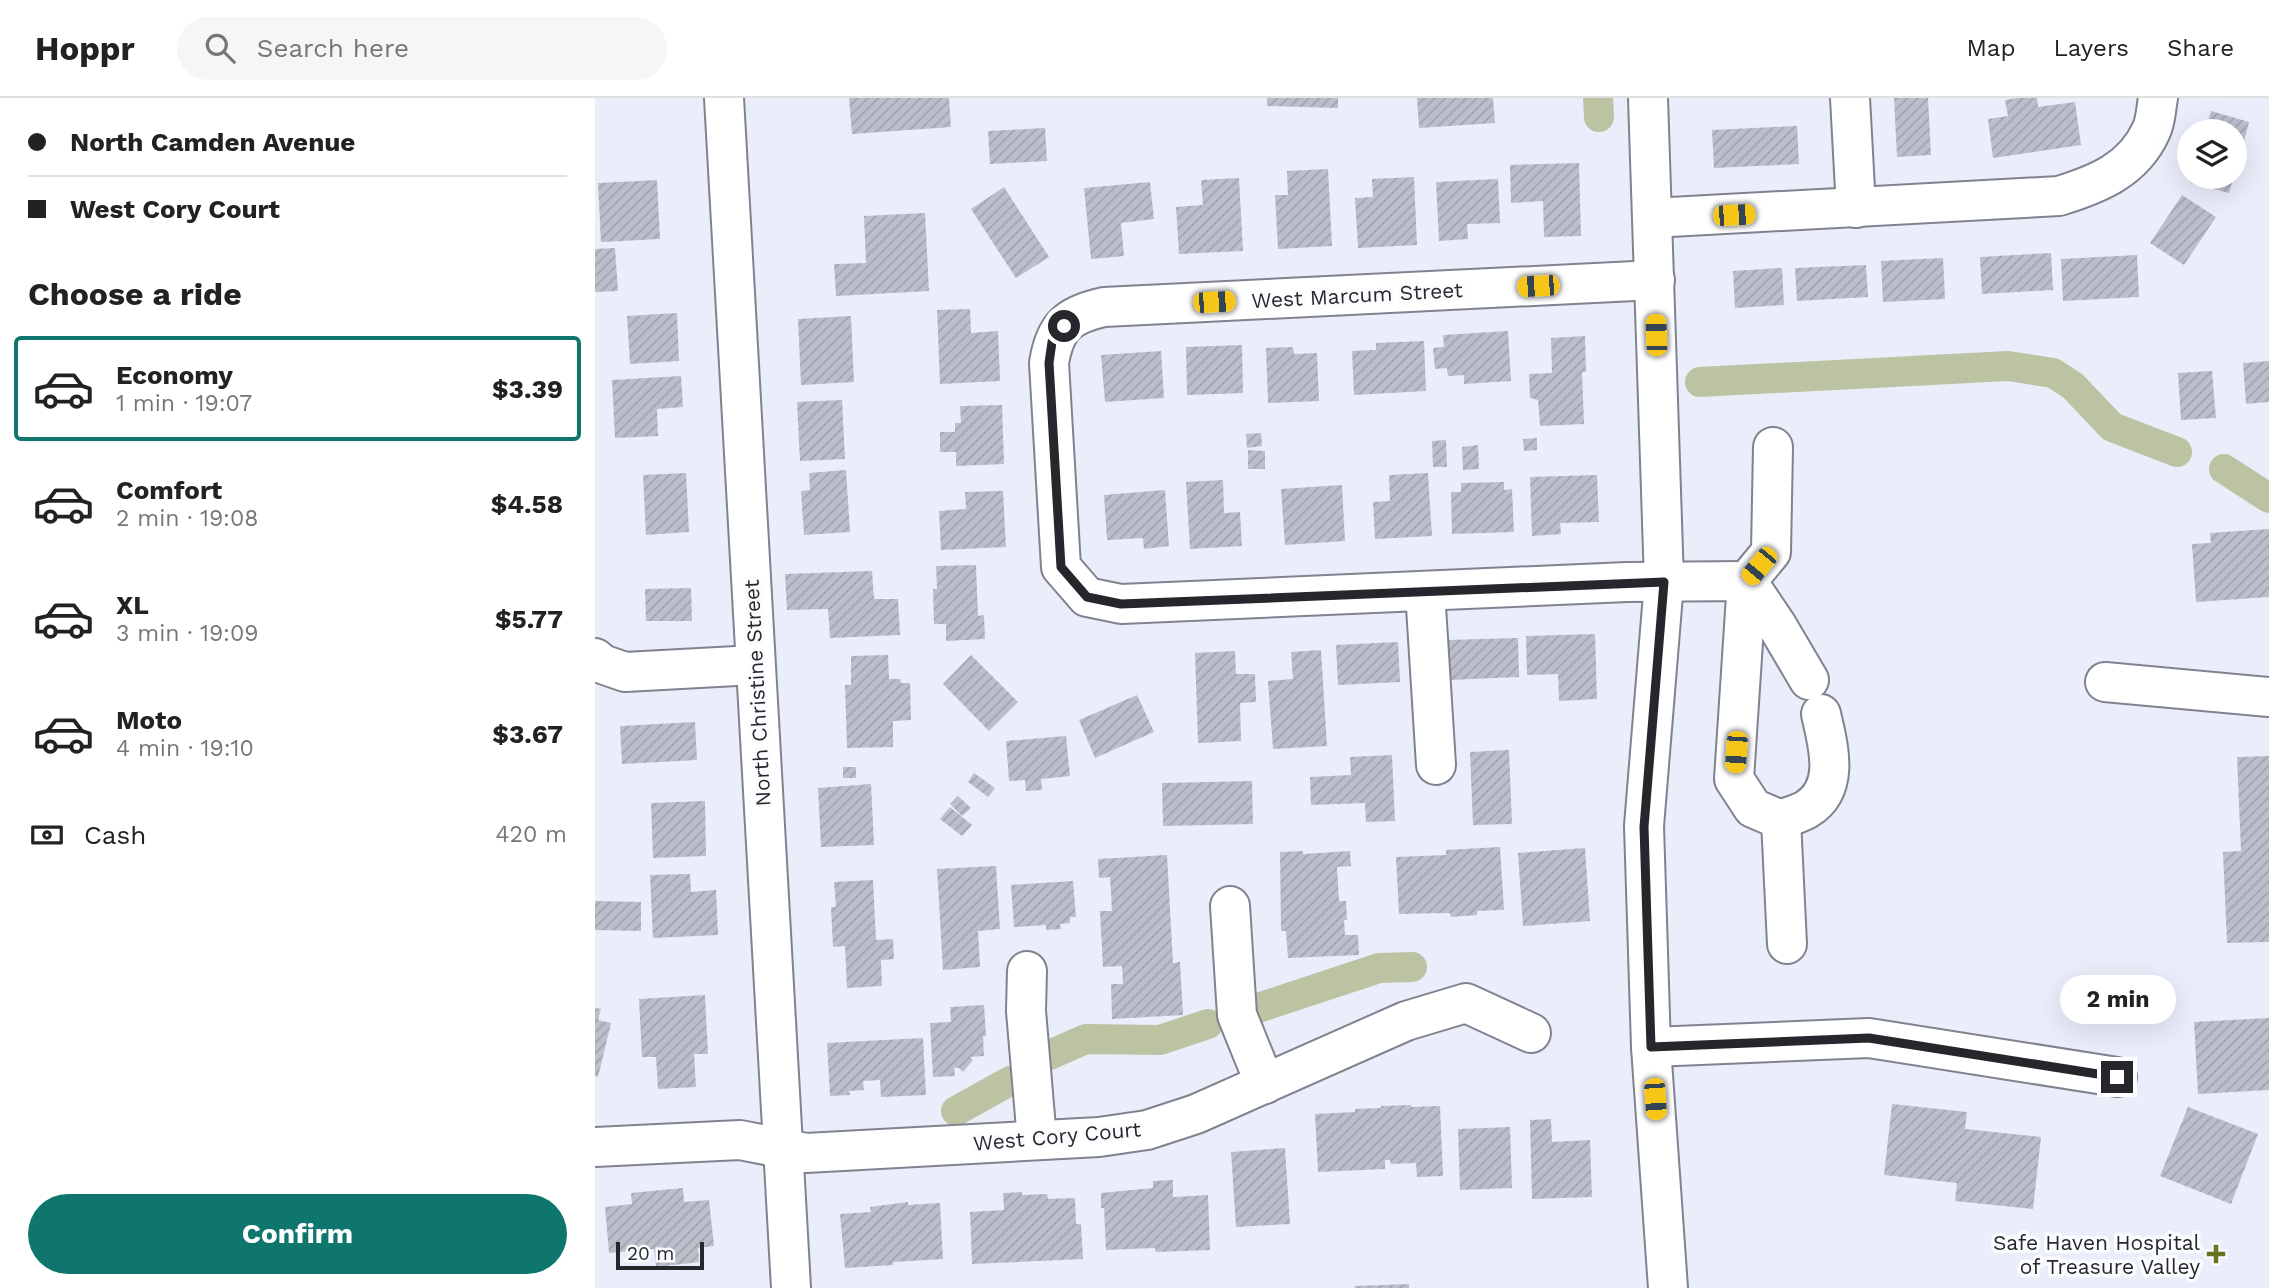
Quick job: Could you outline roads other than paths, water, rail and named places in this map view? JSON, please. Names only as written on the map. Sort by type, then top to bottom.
[{"type":"street","name":"North Christine Street","points":[[724,98],[791,1288]]},
{"type":"street","points":[[1648,98],[1664,582],[1644,827],[1651,1047],[1668,1288]]},
{"type":"street","points":[[1850,98],[1856,208]]},
{"type":"street","points":[[1652,218],[2059,196],[2092,186],[2117,172],[2138,152],[2153,129],[2158,98]]},
{"type":"street","name":"West Marcum Street","points":[[1425,591],[1121,604],[1087,597],[1061,567],[1049,363],[1052,342],[1064,326],[1082,312],[1104,307],[1655,280]]},
{"type":"street","points":[[1747,581],[1776,624],[1815,697],[1830,755],[1829,778],[1820,797],[1807,809],[1781,820],[1753,808],[1734,779],[1747,581],[1771,552],[1773,447]]},
{"type":"street","points":[[1436,765],[1425,591],[1747,581]]},
{"type":"street","points":[[595,658],[602,664],[625,672],[755,665]]},
{"type":"street","points":[[2105,682],[2269,696]]},
{"type":"street","points":[[1781,820],[1787,944]]},
{"type":"street","points":[[1230,906],[1237,1015],[1265,1084]]},
{"type":"street","points":[[1027,971],[1026,1011],[1037,1140]]},
{"type":"street","name":"West Cory Court","points":[[595,1147],[740,1140],[806,1153],[1099,1137],[1147,1130],[1196,1114],[1406,1021],[1466,1003],[1531,1033]]},
{"type":"street","points":[[1651,1047],[1869,1038],[2117,1077]]},
{"type":"waterway","points":[[1598,98],[1599,117]]},
{"type":"waterway","points":[[1700,382],[2008,366],[2053,373],[2073,386],[2112,427],[2177,452]]},
{"type":"waterway","points":[[2224,469],[2269,498]]},
{"type":"waterway","points":[[1258,1008],[1379,968],[1412,967]]},
{"type":"waterway","points":[[1047,1056],[1086,1039],[1160,1040],[1208,1024]]},
{"type":"waterway","points":[[956,1111],[1010,1081]]},
{"type":"place","name":"Safe Haven Hospital of Treasure Valley","points":[[2216,1254]]}]
